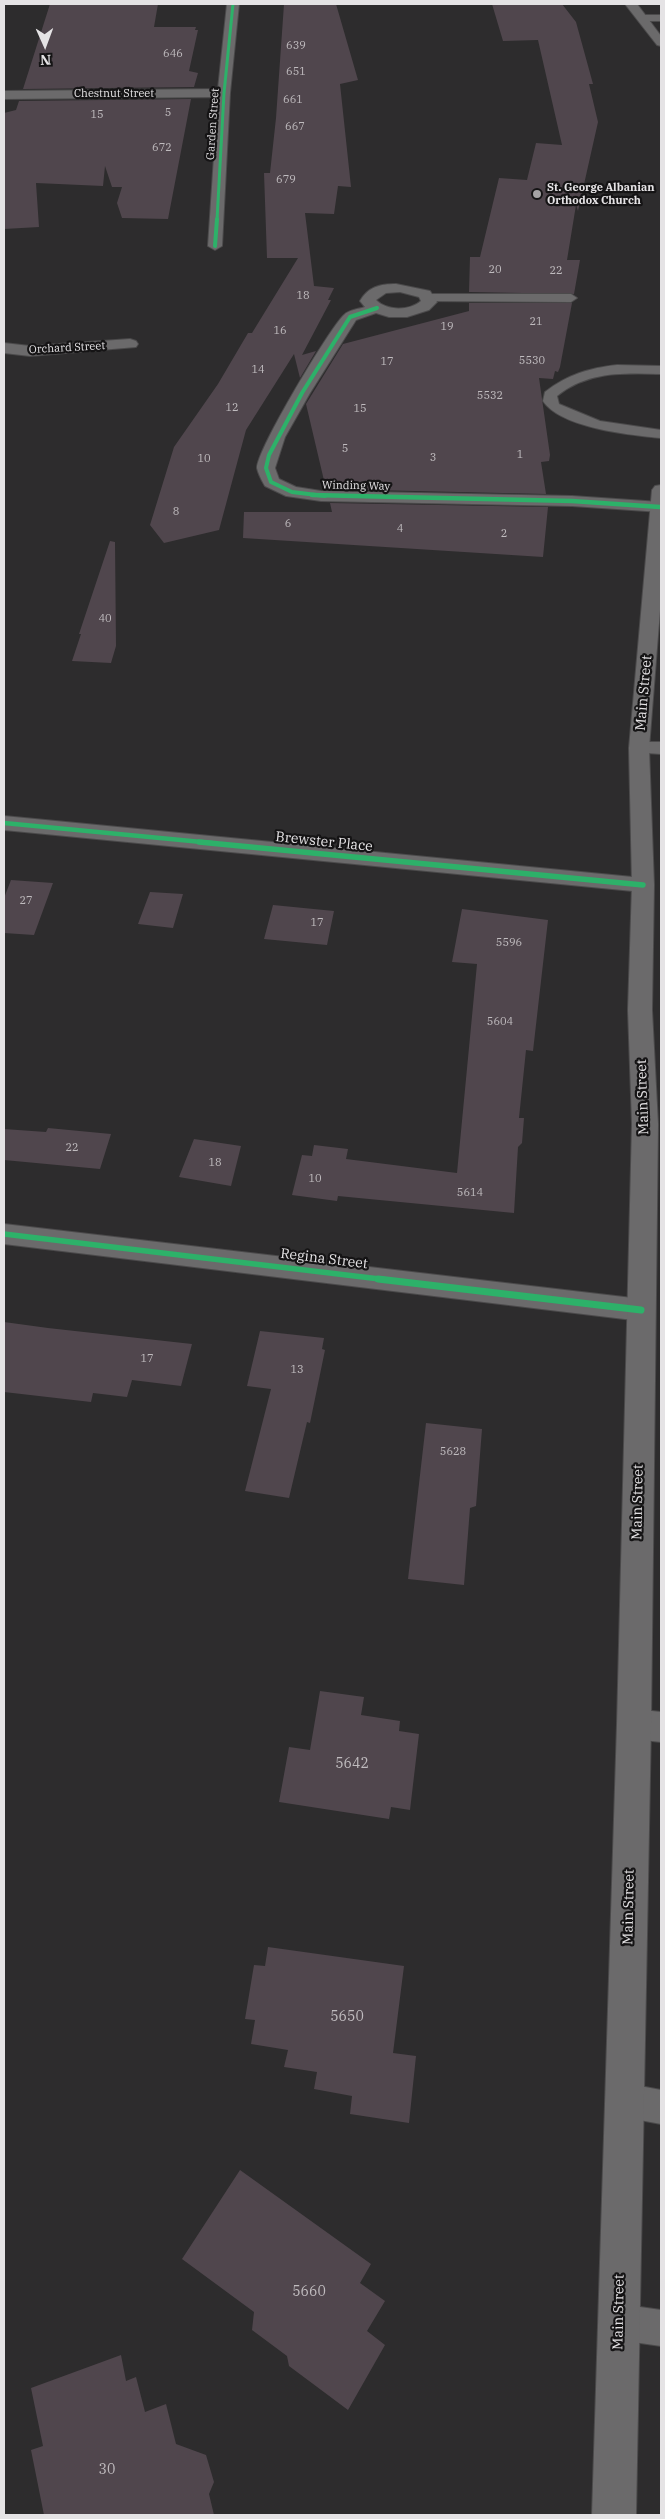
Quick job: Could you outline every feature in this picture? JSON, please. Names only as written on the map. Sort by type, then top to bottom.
[{"type":"street","name":"Garden Street","points":[[215,246],[224,93],[233,4]]},
{"type":"street","points":[[631,4],[644,18],[661,43]]},
{"type":"street","points":[[644,18],[661,18]]},
{"type":"street","name":"Chestnut Street","points":[[4,94],[224,93]]},
{"type":"street","points":[[376,308],[368,300],[374,293],[381,290],[410,289],[418,291],[428,298]]},
{"type":"street","name":"Winding Way","points":[[428,298],[425,306],[408,312],[376,308],[350,317],[317,368],[273,444],[266,468],[271,482],[292,492],[321,496],[572,501],[661,498]]},
{"type":"street","name":"Orchard Street","points":[[4,348],[30,351],[130,344]]},
{"type":"street","name":"Main Street","points":[[614,2515],[624,2100],[648,1726],[642,1310],[653,1124],[640,1010],[643,885],[661,498]]},
{"type":"street","name":"Brewster Place","points":[[4,823],[643,885]]},
{"type":"street","name":"Regina Street","points":[[4,1234],[642,1310]]},
{"type":"lane","points":[[428,298],[571,298]]},
{"type":"lane","points":[[661,370],[624,368],[592,372],[572,380],[550,396],[550,401],[554,407],[596,425],[661,434]]},
{"type":"lane","points":[[624,2100],[661,2107]]},
{"type":"lane","points":[[619,2322],[661,2328]]},
{"type":"building","points":[[50,4],[158,4],[154,27],[196,27],[195,30],[198,30],[189,71],[198,73],[194,87],[23,89]]},
{"type":"building","points":[[284,4],[336,4],[358,80],[340,84],[351,187],[338,186],[334,214],[305,213],[314,286],[334,288],[328,300],[331,300],[302,355],[316,351],[300,378],[294,354],[246,430],[219,530],[164,543],[150,525],[174,447],[218,384],[248,333],[252,333],[298,258],[267,258],[264,173],[270,173]]},
{"type":"building","points":[[492,4],[562,4],[576,22],[593,84],[589,84],[598,122],[578,211],[576,205],[567,260],[580,260],[574,294],[469,292],[470,257],[480,257],[499,178],[527,180],[536,143],[562,145],[538,40],[503,41]]},
{"type":"building","points":[[191,99],[168,219],[122,218],[117,203],[122,187],[112,187],[105,166],[103,186],[36,183],[39,227],[4,229],[4,113],[16,110],[19,101]]},
{"type":"building","points":[[469,303],[572,303],[558,372],[555,371],[553,379],[539,378],[550,455],[549,461],[541,462],[546,494],[326,489],[306,404],[343,344],[469,311]]},
{"type":"building","points":[[330,503],[548,507],[543,557],[243,538],[244,512],[332,512]]},
{"type":"building","points":[[110,541],[115,542],[116,646],[111,663],[72,661],[81,634],[79,634]]},
{"type":"building","points":[[11,880],[53,883],[34,935],[4,933],[4,898]]},
{"type":"building","points":[[150,892],[183,894],[173,928],[138,924]]},
{"type":"building","points":[[273,905],[334,911],[327,945],[264,939]]},
{"type":"building","points":[[462,909],[548,920],[533,1051],[526,1050],[519,1118],[524,1118],[522,1143],[518,1147],[514,1213],[338,1196],[337,1201],[292,1195],[302,1155],[312,1156],[314,1145],[348,1149],[346,1159],[457,1173],[477,964],[452,962]]},
{"type":"building","points":[[48,1128],[111,1134],[100,1169],[4,1160],[4,1129],[46,1132]]},
{"type":"building","points":[[194,1139],[241,1146],[231,1186],[179,1177]]},
{"type":"building","points":[[4,1322],[192,1344],[181,1386],[132,1380],[127,1397],[93,1393],[91,1402],[4,1392]]},
{"type":"building","points":[[260,1331],[324,1338],[322,1349],[325,1350],[310,1423],[307,1422],[289,1498],[245,1491],[271,1389],[247,1386]]},
{"type":"building","points":[[426,1423],[482,1429],[476,1506],[470,1508],[464,1585],[408,1579]]},
{"type":"building","points":[[320,1691],[364,1697],[361,1715],[400,1721],[399,1731],[419,1734],[410,1810],[391,1807],[389,1819],[279,1802],[289,1747],[310,1750]]},
{"type":"building","points":[[268,1947],[404,1966],[393,2053],[416,2056],[409,2123],[350,2114],[352,2096],[314,2089],[317,2072],[284,2067],[288,2050],[251,2044],[255,2020],[245,2019],[254,1965],[265,1966]]},
{"type":"building","points":[[240,2170],[371,2264],[360,2283],[385,2301],[367,2331],[385,2345],[348,2410],[289,2366],[287,2356],[252,2330],[254,2312],[182,2259]]},
{"type":"building","points":[[121,2355],[126,2381],[136,2377],[145,2412],[166,2404],[176,2444],[206,2455],[214,2482],[209,2494],[214,2515],[44,2515],[31,2450],[43,2446],[31,2388]]},
{"type":"cycle path","points":[[215,246],[224,93],[233,4]]},
{"type":"cycle path","points":[[377,308],[350,317],[316,369],[288,416],[269,455],[266,468],[271,482],[292,492],[321,496],[572,501],[660,507]]},
{"type":"cycle path","points":[[4,823],[643,885]]},
{"type":"cycle path","points":[[4,1234],[641,1310]]},
{"type":"place","name":"St. George Albanian Orthodox Church","points":[[537,194]]}]
